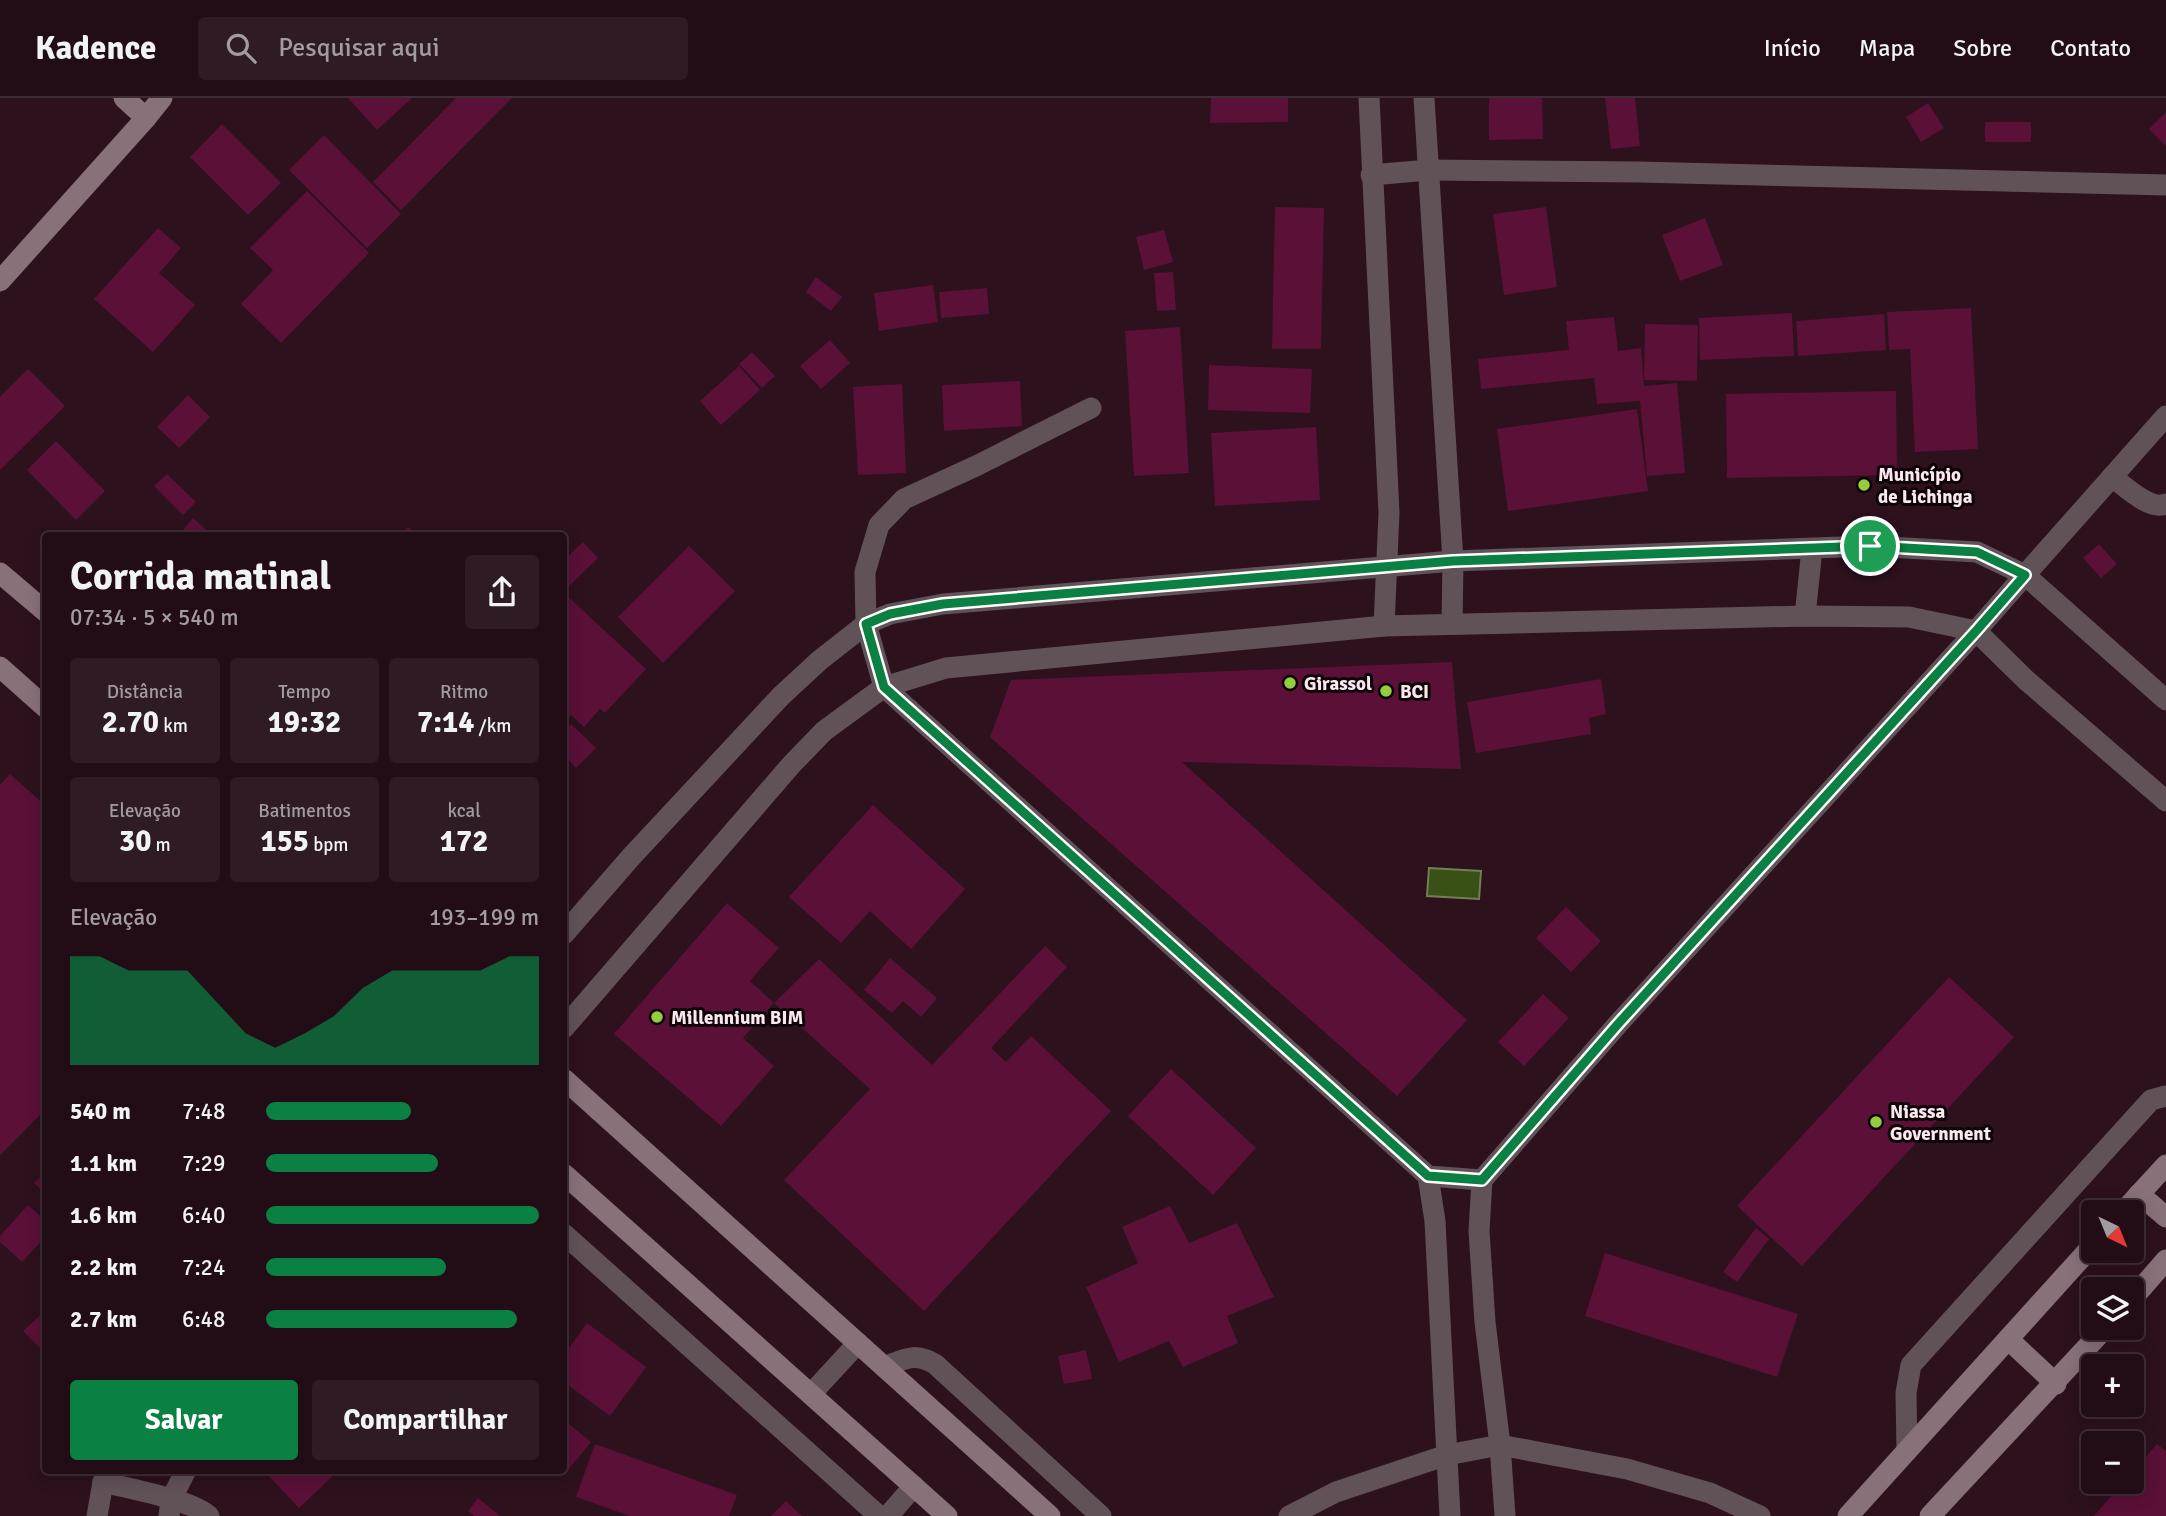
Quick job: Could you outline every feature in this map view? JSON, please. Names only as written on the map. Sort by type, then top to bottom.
[{"type":"street","points":[[124,98],[146,118]]},
{"type":"street","points":[[0,281],[162,98]]},
{"type":"street","points":[[1369,98],[1389,513],[1384,626]]},
{"type":"street","points":[[1424,98],[1453,561],[1452,623]]},
{"type":"street","points":[[1371,175],[1429,170],[1639,172],[2166,185]]},
{"type":"street","points":[[1090,408],[904,499],[879,525],[865,572],[866,624],[884,687],[1428,1176],[1482,1180]]},
{"type":"street","points":[[1505,1516],[1500,1445],[1485,1322],[1479,1231],[1482,1180],[1618,1024],[1976,631],[2166,416]]},
{"type":"street","points":[[2112,477],[2152,505],[2162,506],[2166,503]]},
{"type":"street","points":[[567,931],[631,857],[781,696],[820,660],[866,624],[890,614],[943,604],[1386,569],[1453,561],[1870,546],[1977,552],[2025,575],[2166,700]]},
{"type":"street","points":[[1805,616],[1812,549]]},
{"type":"street","points":[[0,573],[42,609]]},
{"type":"street","points":[[567,1025],[792,764],[824,731],[884,687],[946,668],[1384,626],[1805,616],[1909,617],[1976,631],[2026,680],[2166,801]]},
{"type":"street","points":[[0,667],[42,704]]},
{"type":"street","points":[[567,1082],[1049,1516]]},
{"type":"street","points":[[1906,1451],[1906,1393],[1911,1365],[2151,1100],[2166,1096]]},
{"type":"street","points":[[2134,1200],[2166,1165]]},
{"type":"street","points":[[1428,1176],[1435,1221],[1450,1516]]},
{"type":"street","points":[[567,1177],[947,1516]]},
{"type":"street","points":[[2139,1194],[2166,1217]]},
{"type":"street","points":[[567,1237],[879,1516]]},
{"type":"street","points":[[1848,1516],[2081,1258]]},
{"type":"street","points":[[2144,1285],[2166,1260]]},
{"type":"street","points":[[2008,1339],[2056,1384]]},
{"type":"street","points":[[1930,1516],[2094,1340]]},
{"type":"street","points":[[811,1394],[858,1343]]},
{"type":"street","points":[[884,1367],[913,1356],[922,1356],[935,1364],[1101,1516]]},
{"type":"street","points":[[1289,1516],[1336,1492],[1447,1455],[1500,1445],[1628,1469],[1710,1493],[1759,1516]]},
{"type":"street","points":[[170,1508],[184,1474]]},
{"type":"street","points":[[97,1516],[106,1476],[170,1508],[204,1512],[209,1516]]},
{"type":"street","points":[[888,1516],[914,1486]]},
{"type":"shaded area","points":[[1429,868],[1481,871],[1479,899],[1427,896]]},
{"type":"building","points":[[348,98],[412,98],[377,130]]},
{"type":"building","points":[[456,98],[512,98],[401,210],[373,182]]},
{"type":"building","points":[[1211,98],[1288,98],[1288,122],[1210,123]]},
{"type":"building","points":[[1489,98],[1542,98],[1543,139],[1489,140]]},
{"type":"building","points":[[1605,98],[1635,98],[1640,146],[1611,149]]},
{"type":"building","points":[[1928,103],[1944,128],[1921,142],[1906,117]]},
{"type":"building","points":[[2166,112],[2166,146],[2149,129]]},
{"type":"building","points":[[1985,122],[2031,122],[2031,142],[1985,142]]},
{"type":"building","points":[[222,124],[281,183],[248,215],[190,157]]},
{"type":"building","points":[[324,135],[401,214],[367,248],[289,170]]},
{"type":"building","points":[[307,191],[369,253],[281,343],[241,304],[273,270],[250,248]]},
{"type":"building","points":[[1275,207],[1324,208],[1321,349],[1272,349]]},
{"type":"building","points":[[1546,207],[1557,287],[1504,295],[1493,214]]},
{"type":"building","points":[[1705,218],[1723,265],[1680,281],[1662,235]]},
{"type":"building","points":[[158,228],[181,248],[159,273],[195,305],[153,352],[94,299]]},
{"type":"building","points":[[1164,230],[1173,262],[1144,270],[1136,237]]},
{"type":"building","points":[[1173,272],[1176,310],[1157,311],[1154,273]]},
{"type":"building","points":[[816,277],[842,297],[831,311],[806,292]]},
{"type":"building","points":[[933,285],[938,322],[879,331],[874,293]]},
{"type":"building","points":[[987,288],[989,314],[941,318],[939,292]]},
{"type":"building","points":[[1971,308],[1978,449],[1915,452],[1910,349],[1889,350],[1887,312]]},
{"type":"building","points":[[1792,313],[1794,356],[1700,360],[1699,318]]},
{"type":"building","points":[[1884,314],[1886,350],[1798,356],[1796,321]]},
{"type":"building","points":[[1614,317],[1618,351],[1641,348],[1644,386],[1677,383],[1685,473],[1647,476],[1640,401],[1597,404],[1594,378],[1481,389],[1478,359],[1569,350],[1566,321]]},
{"type":"building","points":[[1645,324],[1698,325],[1697,381],[1644,380]]},
{"type":"building","points":[[1180,327],[1189,473],[1134,476],[1125,331]]},
{"type":"building","points":[[830,340],[850,363],[821,389],[800,366]]},
{"type":"building","points":[[752,352],[775,376],[762,388],[739,364]]},
{"type":"building","points":[[1209,365],[1312,369],[1310,413],[1208,410]]},
{"type":"building","points":[[739,366],[760,390],[721,425],[700,401]]},
{"type":"building","points":[[28,369],[65,406],[0,470],[0,397]]},
{"type":"building","points":[[1020,381],[1022,426],[944,431],[942,385]]},
{"type":"building","points":[[902,384],[906,473],[858,475],[853,387]]},
{"type":"building","points":[[1896,391],[1897,475],[1727,478],[1726,394]]},
{"type":"building","points":[[188,395],[210,417],[179,448],[157,427]]},
{"type":"building","points":[[1637,409],[1648,491],[1508,511],[1497,429]]},
{"type":"building","points":[[1316,427],[1320,500],[1215,506],[1211,433]]},
{"type":"building","points":[[56,441],[105,491],[76,520],[27,470]]},
{"type":"building","points":[[167,474],[196,502],[183,515],[154,486]]},
{"type":"building","points":[[193,518],[209,532],[181,532]]},
{"type":"building","points":[[583,542],[598,558],[569,586],[567,557]]},
{"type":"building","points":[[2099,544],[2117,564],[2101,578],[2083,558]]},
{"type":"building","points":[[689,546],[735,591],[663,663],[618,617]]},
{"type":"building","points":[[567,596],[646,669],[605,713],[600,709],[584,727],[571,715],[567,719]]},
{"type":"building","points":[[1452,662],[1461,769],[1182,762],[1467,1020],[1397,1096],[990,737],[1011,680]]},
{"type":"building","points":[[1601,679],[1606,714],[1589,718],[1591,734],[1476,753],[1467,702]]},
{"type":"building","points":[[571,724],[596,748],[576,768],[567,758],[567,729]]},
{"type":"building","points":[[10,774],[42,802],[42,1113],[0,1155],[0,785]]},
{"type":"building","points":[[873,805],[965,889],[911,949],[870,911],[841,943],[789,897]]},
{"type":"building","points":[[727,903],[779,948],[750,981],[774,1003],[743,1038],[774,1066],[721,1126],[614,1034]]},
{"type":"building","points":[[1566,907],[1601,941],[1571,972],[1536,938]]},
{"type":"building","points":[[1045,946],[1067,967],[991,1048],[1006,1062],[1031,1036],[1111,1111],[924,1311],[784,1180],[870,1089],[774,1003],[819,959],[932,1065]]},
{"type":"building","points":[[890,958],[937,998],[921,1017],[903,1001],[892,1013],[864,990]]},
{"type":"building","name":"Niassa Government","points":[[1949,977],[2014,1037],[1802,1266],[1737,1206]]},
{"type":"building","points":[[1543,994],[1569,1018],[1524,1066],[1498,1042]]},
{"type":"building","points":[[1171,1069],[1256,1148],[1213,1195],[1128,1116]]},
{"type":"building","points":[[42,1175],[42,1190],[34,1183]]},
{"type":"building","points":[[28,1205],[42,1217],[42,1240],[22,1262],[0,1242],[0,1236]]},
{"type":"building","points":[[1170,1206],[1189,1243],[1237,1223],[1274,1297],[1227,1316],[1238,1343],[1183,1367],[1169,1341],[1119,1362],[1086,1287],[1138,1263],[1122,1227]]},
{"type":"building","points":[[1756,1228],[1769,1239],[1737,1282],[1723,1272]]},
{"type":"building","points":[[1605,1253],[1798,1314],[1777,1377],[1585,1316]]},
{"type":"building","points":[[42,1314],[42,1350],[23,1331]]},
{"type":"building","points":[[587,1323],[646,1367],[610,1416],[567,1384],[567,1351]]},
{"type":"building","points":[[1086,1350],[1092,1379],[1064,1384],[1058,1356]]},
{"type":"building","points":[[567,1422],[591,1442],[567,1469]]},
{"type":"building","points":[[595,1444],[737,1495],[729,1516],[630,1516],[576,1497]]},
{"type":"building","points":[[2157,1444],[2166,1451],[2166,1516],[2094,1516],[2113,1494],[2144,1494],[2144,1459]]},
{"type":"building","points":[[267,1474],[335,1474],[299,1508]]},
{"type":"building","points":[[478,1498],[500,1516],[474,1516],[468,1511]]},
{"type":"building","points":[[786,1501],[802,1516],[771,1516]]},
{"type":"place","name":"Município de Lichinga","points":[[1864,485]]},
{"type":"place","name":"Girassol","points":[[1290,683]]},
{"type":"place","name":"BCI","points":[[1386,691]]},
{"type":"place","name":"Millennium BIM","points":[[657,1017]]},
{"type":"place","name":"Niassa Government","points":[[1876,1122]]},
{"type":"route","points":[[1870,546],[1977,552],[2025,575],[1618,1024],[1482,1180],[1428,1176],[884,687],[866,624],[890,614],[943,604],[1386,569],[1453,561],[1870,546]]}]
